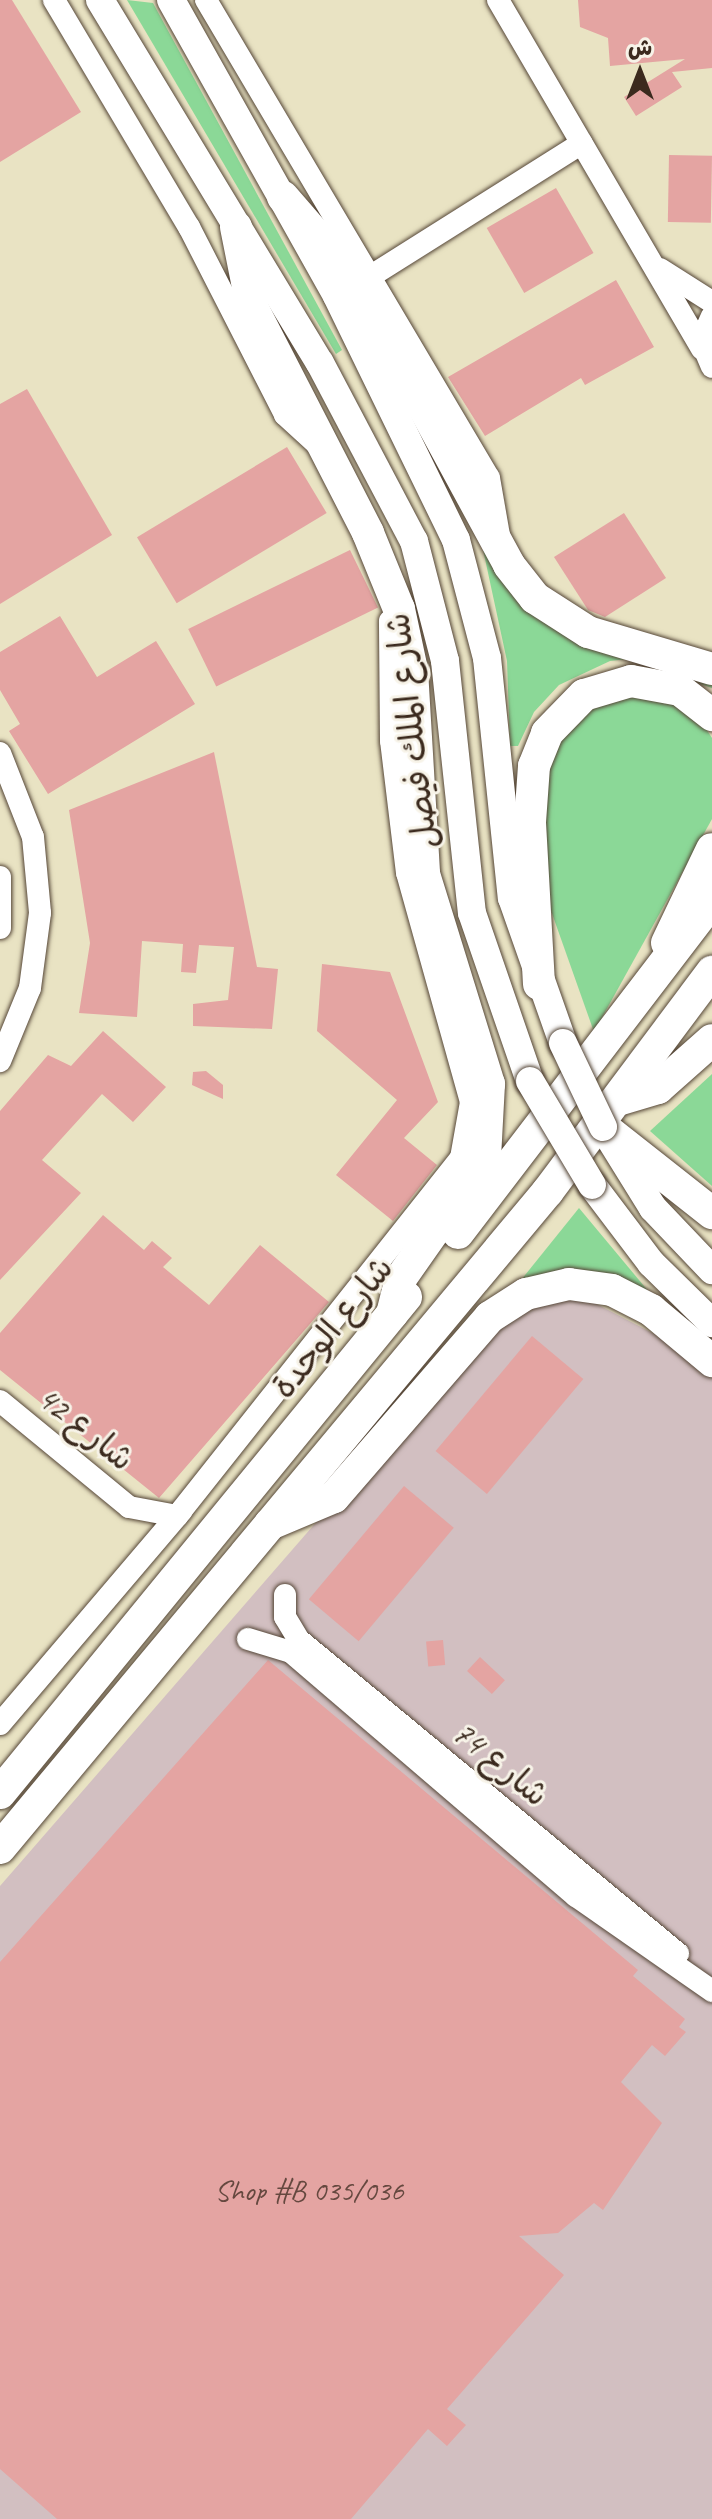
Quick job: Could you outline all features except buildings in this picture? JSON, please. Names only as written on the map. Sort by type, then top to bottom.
[{"type":"highway","points":[[283,197],[354,279],[521,583],[569,624],[712,669]]},
{"type":"highway","points":[[236,227],[252,307],[388,580],[412,670],[424,874],[487,1068],[492,1120],[485,1158],[401,1278],[392,1314]]},
{"type":"highway","points":[[539,984],[530,822],[534,766],[547,733],[584,695],[631,681],[680,690],[712,715]]},
{"type":"highway","points":[[657,975],[676,915],[712,849]]},
{"type":"highway","name":"شارع الوحدة","points":[[0,1793],[392,1314],[712,901]]},
{"type":"highway","points":[[0,1848],[610,1113],[712,972]]},
{"type":"highway","points":[[610,1113],[658,1088],[712,1040]]},
{"type":"highway","points":[[610,1113],[712,1213]]},
{"type":"highway","points":[[270,1524],[334,1497],[490,1317],[526,1294],[569,1284],[612,1290],[651,1310],[712,1361]]},
{"type":"main road","name":"شارع الملك فيصل","points":[[100,0],[355,426],[424,570],[445,661],[472,913],[530,1081],[592,1185],[651,1263],[712,1323]]},
{"type":"main road","points":[[171,0],[283,197],[392,401],[466,569],[487,658],[503,854],[539,984],[563,1043],[610,1113],[653,1208],[712,1270]]},
{"type":"street","points":[[54,0],[189,227],[285,415],[326,451]]},
{"type":"street","points":[[206,0],[489,478],[500,546]]},
{"type":"street","points":[[498,0],[707,358]]},
{"type":"street","points":[[371,276],[582,143]]},
{"type":"street","points":[[650,260],[712,302]]},
{"type":"street","points":[[707,358],[712,316]]},
{"type":"street","points":[[0,1724],[144,1556],[447,1184],[469,1130],[467,1073],[426,950],[399,827],[388,580]]},
{"type":"street","points":[[0,753],[33,837],[40,913],[30,988],[0,1061]]},
{"type":"street","points":[[0,877],[0,928]]},
{"type":"street","name":"شارع 42","points":[[0,1401],[129,1507],[177,1516]]},
{"type":"street","name":"شارع 42","points":[[129,1507],[144,1556]]},
{"type":"street","name":"شارع 74","points":[[285,1595],[285,1617],[299,1640],[667,1944],[692,1975]]},
{"type":"street","name":"شارع 74","points":[[248,1639],[291,1652],[576,1896],[712,1991]]},
{"type":"shaded area","points":[[546,1297],[587,1299],[712,1364],[712,2519],[0,2519],[0,1886],[485,1328]]},
{"type":"green space","points":[[127,0],[153,3],[342,350],[336,354]]},
{"type":"green space","points":[[482,545],[522,594],[712,676],[712,688],[628,659],[610,661],[559,685],[534,712],[518,746],[510,746],[507,661]]},
{"type":"green space","points":[[654,692],[701,721],[712,738],[712,819],[594,1032],[549,905],[542,842],[549,752],[583,706]]},
{"type":"green space","points":[[712,1074],[712,1186],[650,1131]]},
{"type":"green space","points":[[579,1208],[649,1292],[509,1295]]}]
